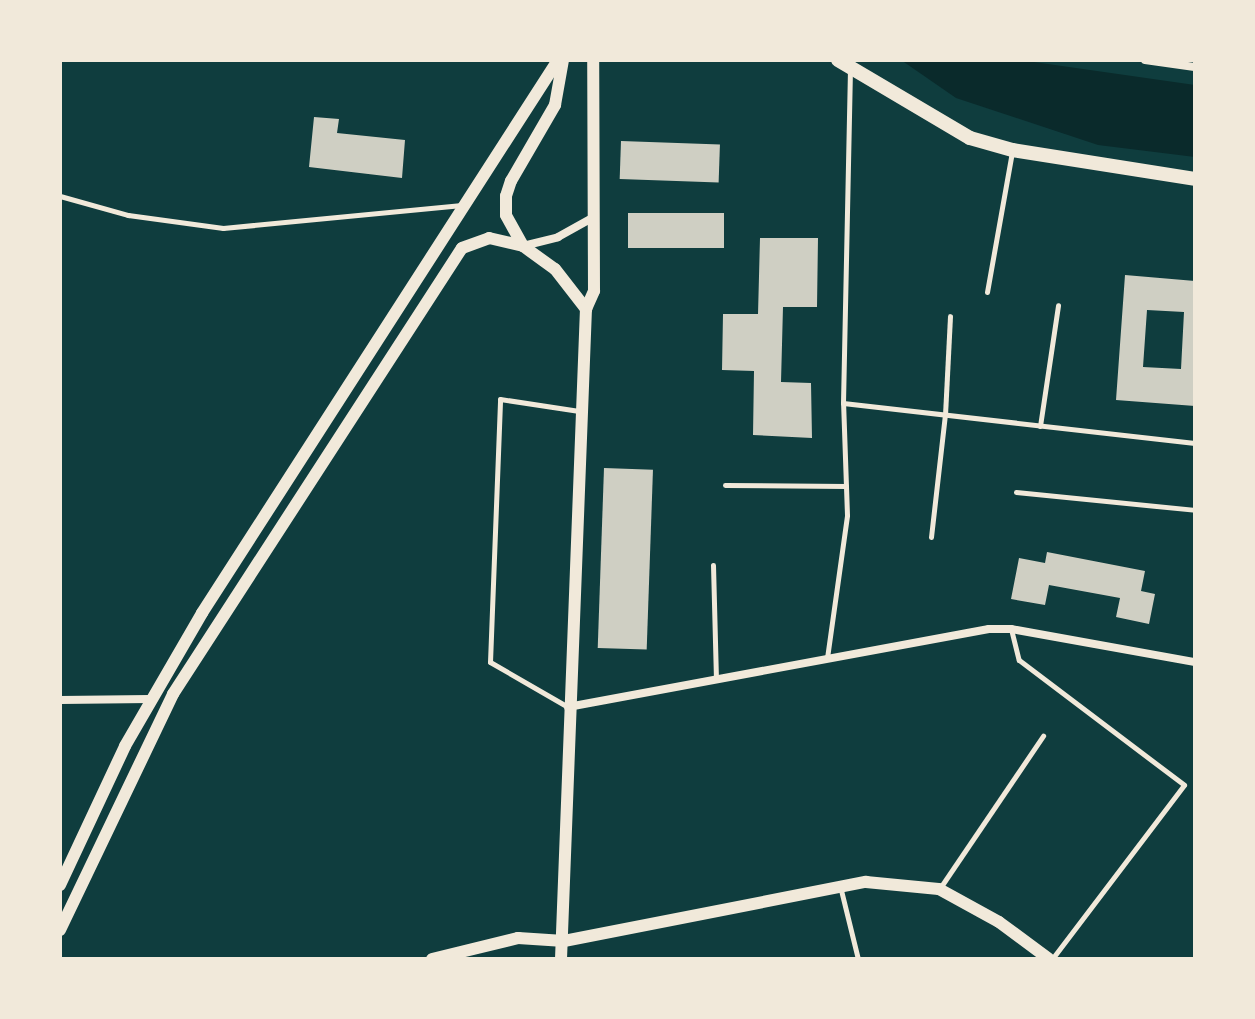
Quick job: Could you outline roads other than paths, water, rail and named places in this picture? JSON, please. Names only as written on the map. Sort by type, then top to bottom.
[{"type":"main road","points":[[844,64],[970,138],[1012,150],[1195,179]]},
{"type":"street","points":[[60,885],[150,699],[464,205],[561,60]]},
{"type":"street","points":[[523,246],[506,215],[506,196],[511,181],[555,105],[561,60]]},
{"type":"street","points":[[561,959],[564,941],[568,707],[584,411],[586,309],[594,291],[591,219],[593,60]]},
{"type":"street","points":[[1145,60],[1195,67]]},
{"type":"street","points":[[523,246],[558,237],[591,219]]},
{"type":"street","points":[[60,930],[173,694],[462,248],[489,238],[523,246],[555,269],[586,309]]},
{"type":"street","points":[[568,707],[989,629],[1011,629],[1195,662]]},
{"type":"street","points":[[60,700],[150,699]]},
{"type":"street","points":[[432,959],[518,938],[564,941],[841,890],[866,882],[939,889],[999,922],[1050,959]]},
{"type":"lane","points":[[827,658],[847,515],[843,403],[844,64]]},
{"type":"lane","points":[[987,292],[1012,150]]},
{"type":"lane","points":[[60,196],[128,215],[223,228],[464,205]]},
{"type":"lane","points":[[1040,426],[1058,305]]},
{"type":"lane","points":[[931,537],[945,415],[950,316]]},
{"type":"lane","points":[[568,707],[490,662],[500,399],[584,411]]},
{"type":"lane","points":[[843,403],[1195,443]]},
{"type":"lane","points":[[725,485],[846,486]]},
{"type":"lane","points":[[1016,492],[1195,510]]},
{"type":"lane","points":[[713,565],[716,678]]},
{"type":"lane","points":[[1011,629],[1019,660],[1184,785],[1050,959]]},
{"type":"lane","points":[[939,889],[1043,736]]},
{"type":"lane","points":[[841,890],[858,959]]},
{"type":"water","points":[[901,60],[1020,60],[1195,85],[1195,157],[1098,145],[956,98]]}]
